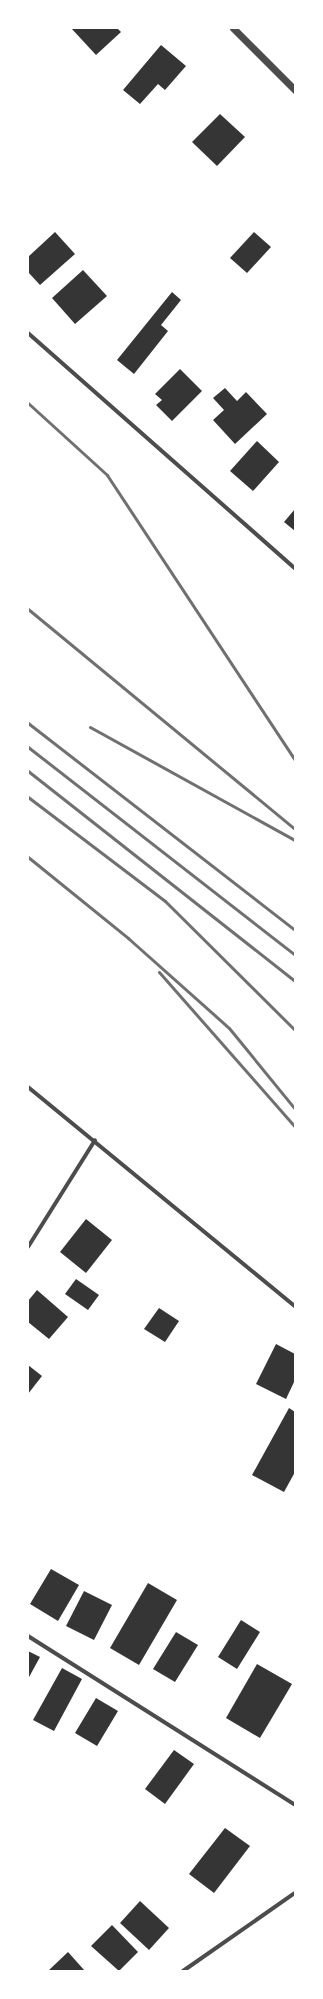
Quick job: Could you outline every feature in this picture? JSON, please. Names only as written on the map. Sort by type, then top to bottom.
[{"type":"street","points":[[233,28],[295,90]]},
{"type":"street","points":[[28,333],[295,568]]},
{"type":"street","points":[[28,1087],[95,1140],[295,1306]]},
{"type":"street","points":[[28,1247],[95,1140]]},
{"type":"street","points":[[28,1636],[295,1805]]},
{"type":"street","points":[[183,1971],[295,1894]]},
{"type":"building","points":[[71,28],[117,28],[121,32],[96,55]]},
{"type":"building","points":[[161,45],[186,66],[165,90],[158,84],[140,104],[123,90]]},
{"type":"building","points":[[220,114],[245,137],[217,166],[192,142]]},
{"type":"building","points":[[55,232],[75,254],[40,285],[28,272],[28,257]]},
{"type":"building","points":[[254,232],[271,247],[247,273],[230,258]]},
{"type":"building","points":[[83,270],[107,296],[75,324],[52,298]]},
{"type":"building","points":[[172,292],[181,300],[161,325],[168,331],[134,374],[117,360]]},
{"type":"building","points":[[180,369],[202,391],[172,421],[156,405],[162,400],[155,394]]},
{"type":"building","points":[[225,388],[237,401],[246,392],[267,414],[235,444],[213,420],[224,410],[213,398]]},
{"type":"building","points":[[257,441],[279,462],[253,491],[230,471]]},
{"type":"building","points":[[295,509],[295,531],[284,522]]},
{"type":"building","points":[[86,1219],[112,1240],[86,1273],[60,1252]]},
{"type":"building","points":[[76,1279],[99,1295],[88,1310],[65,1294]]},
{"type":"building","points":[[37,1290],[68,1317],[49,1339],[28,1322],[28,1301]]},
{"type":"building","points":[[159,1308],[179,1321],[165,1342],[144,1329]]},
{"type":"building","points":[[276,1344],[295,1354],[295,1380],[286,1399],[256,1384]]},
{"type":"building","points":[[28,1365],[42,1376],[28,1394]]},
{"type":"building","points":[[289,1408],[295,1412],[295,1472],[284,1492],[252,1475]]},
{"type":"building","points":[[51,1569],[79,1585],[58,1621],[30,1604]]},
{"type":"building","points":[[148,1583],[177,1600],[139,1665],[110,1648]]},
{"type":"building","points":[[84,1591],[112,1605],[94,1640],[66,1626]]},
{"type":"building","points":[[241,1620],[260,1632],[237,1669],[218,1657]]},
{"type":"building","points":[[176,1632],[198,1645],[175,1682],[153,1669]]},
{"type":"building","points":[[28,1651],[40,1657],[28,1679]]},
{"type":"building","points":[[257,1664],[292,1684],[260,1738],[226,1718]]},
{"type":"building","points":[[62,1668],[82,1679],[54,1731],[33,1720]]},
{"type":"building","points":[[96,1698],[118,1711],[97,1746],[75,1733]]},
{"type":"building","points":[[174,1750],[194,1764],[165,1804],[145,1789]]},
{"type":"building","points":[[225,1828],[250,1846],[214,1893],[189,1874]]},
{"type":"building","points":[[140,1901],[169,1928],[149,1950],[120,1923]]},
{"type":"building","points":[[112,1925],[138,1952],[119,1971],[91,1946]]},
{"type":"building","points":[[68,1952],[85,1971],[48,1971]]},
{"type":"railway","points":[[28,403],[107,475],[295,760]]},
{"type":"railway","points":[[28,609],[295,829]]},
{"type":"railway","points":[[28,723],[295,930]]},
{"type":"railway","points":[[90,727],[295,840]]},
{"type":"railway","points":[[28,747],[295,955]]},
{"type":"railway","points":[[28,771],[295,981]]},
{"type":"railway","points":[[28,797],[165,901],[295,1030]]},
{"type":"railway","points":[[28,857],[128,938],[229,1028],[295,1109]]},
{"type":"railway","points":[[159,972],[295,1127]]}]
